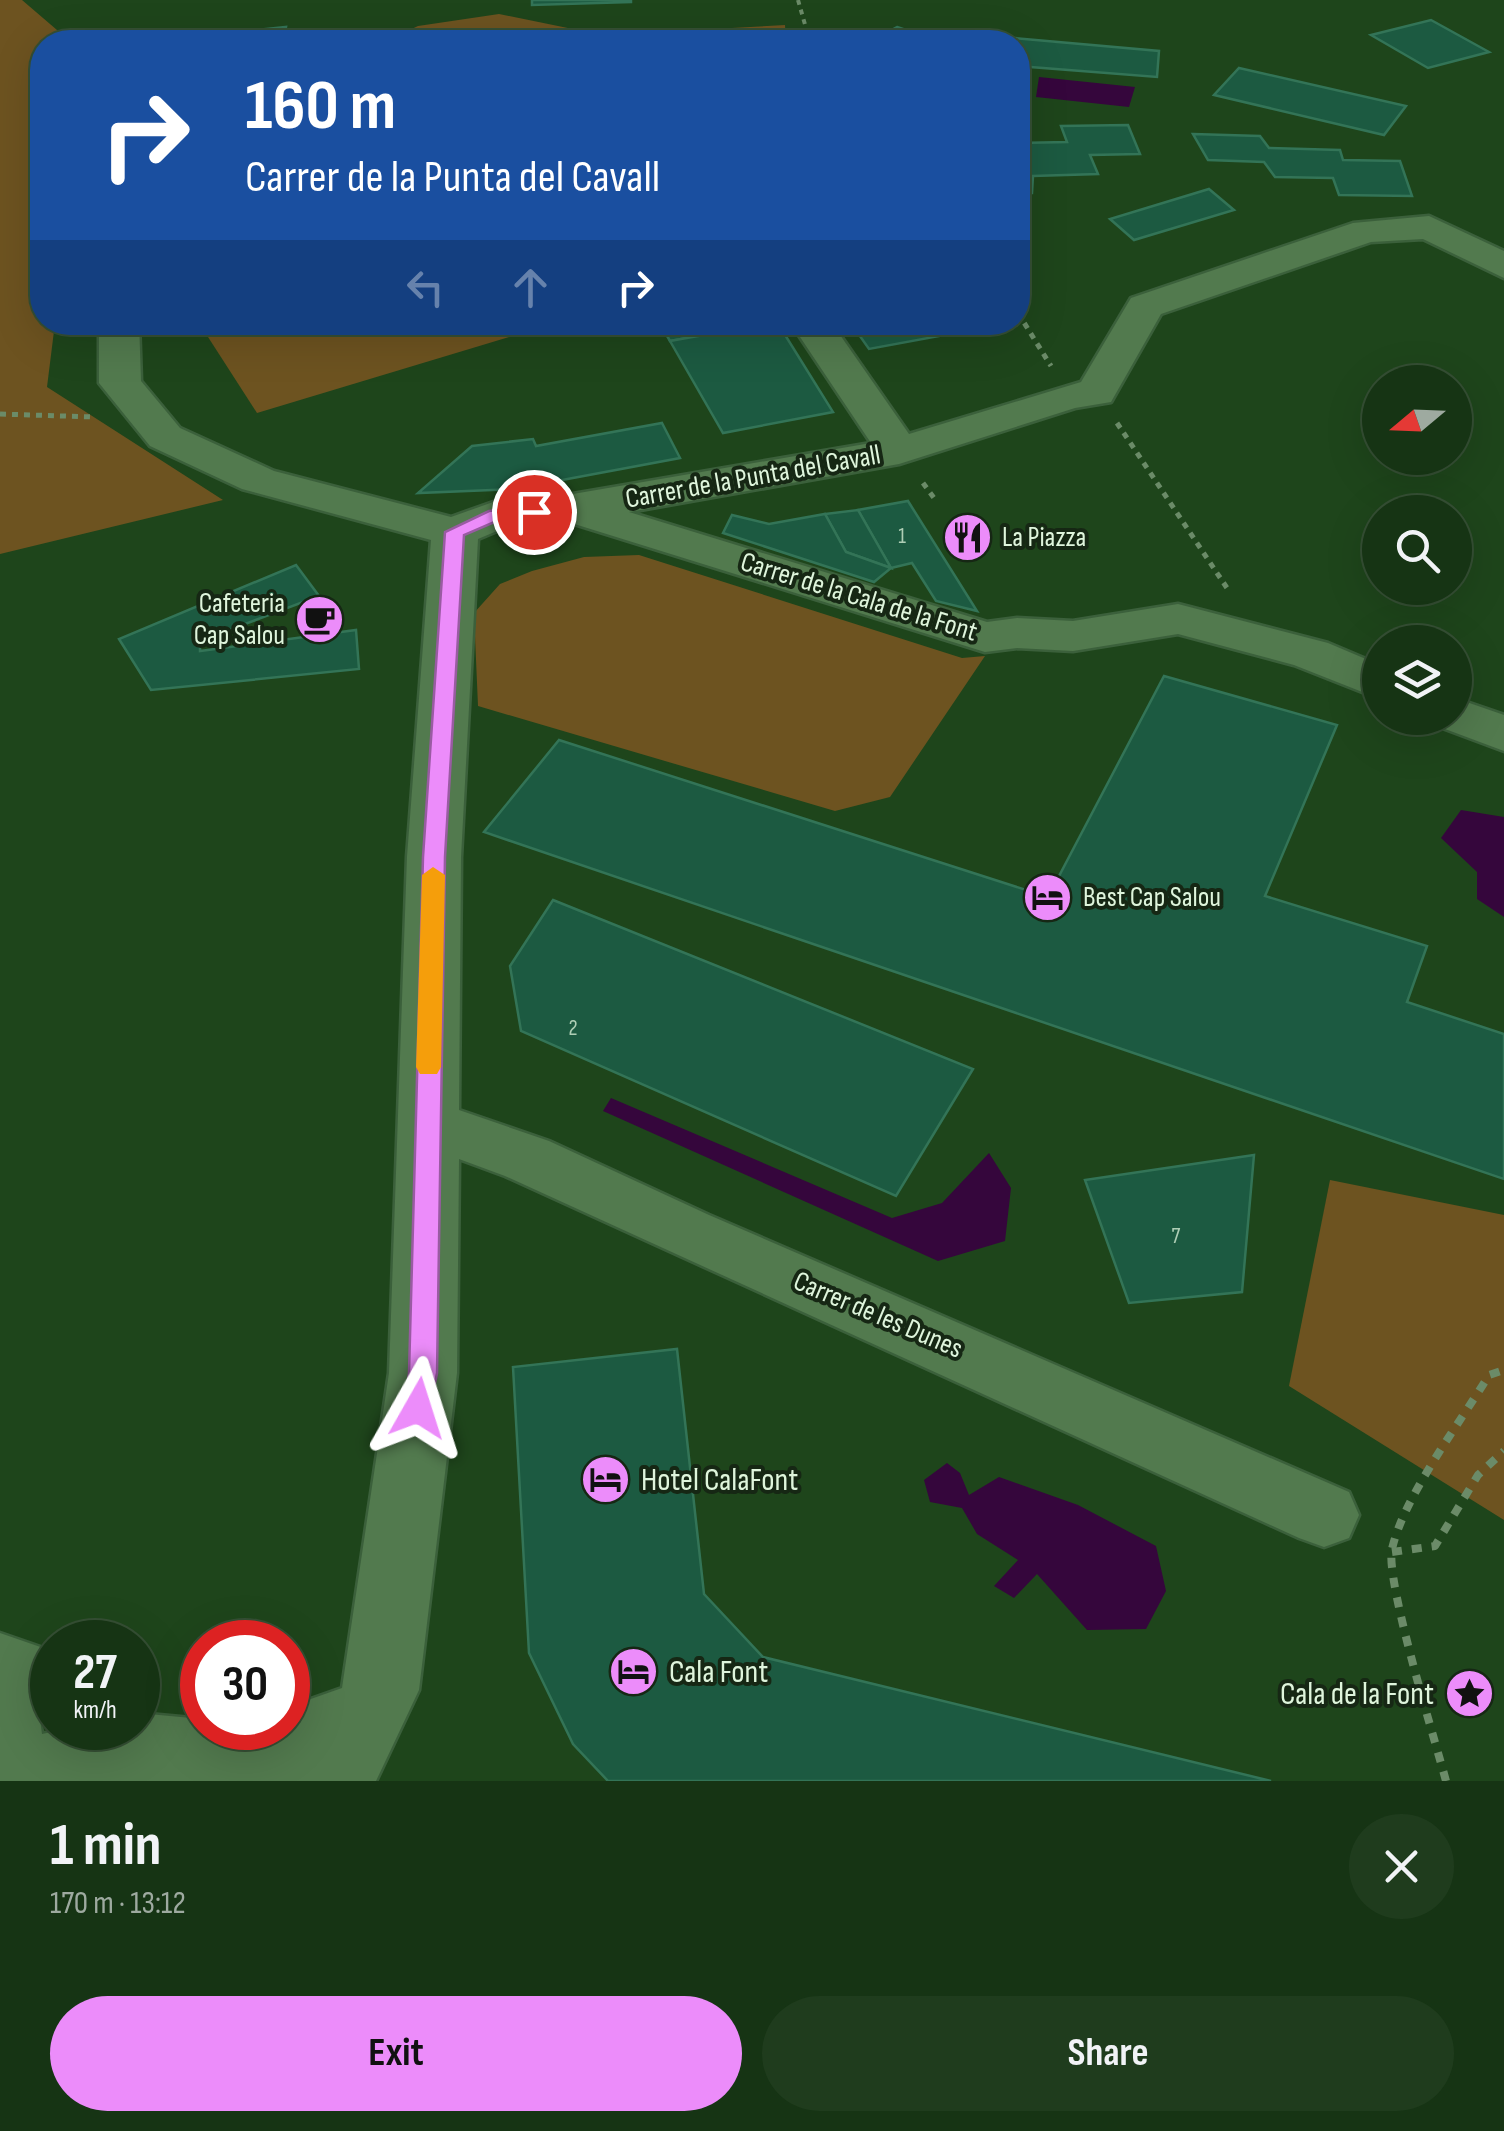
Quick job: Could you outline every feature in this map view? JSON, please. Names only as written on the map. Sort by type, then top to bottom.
[{"type":"street","points":[[1084,394],[1145,306],[1366,232],[1428,227],[1504,266]]},
{"type":"street","points":[[119,335],[120,382],[165,437],[258,480],[455,532],[434,857],[423,1373],[375,1703],[347,1758],[326,1781]]},
{"type":"street","points":[[819,335],[899,451]]},
{"type":"street","name":"Carrer de la Punta del Cavall","points":[[455,532],[496,515],[573,508],[899,451],[1084,394]]},
{"type":"street","name":"Carrer de la Cala de la Font","points":[[573,508],[984,638],[1017,633],[1073,636],[1178,619],[1311,654],[1362,675]]},
{"type":"street","points":[[1472,721],[1504,734]]},
{"type":"street","name":"Carrer de les Dunes","points":[[428,1127],[472,1136],[624,1206],[997,1366],[1324,1515]]},
{"type":"street","points":[[0,1669],[30,1679]]},
{"type":"street","points":[[0,1700],[6,1750],[1,1781]]},
{"type":"street","points":[[24,1781],[48,1771],[147,1754],[215,1758],[262,1754],[375,1703]]},
{"type":"path","points":[[798,0],[807,30]]},
{"type":"path","points":[[1030,328],[1084,394],[1263,642]]},
{"type":"path","points":[[0,414],[150,418]]},
{"type":"path","points":[[1446,1781],[1397,1594],[1391,1552],[1413,1500],[1480,1388],[1489,1375],[1504,1370]]},
{"type":"path","points":[[1391,1552],[1435,1546],[1478,1474],[1504,1450]]},
{"type":"shaded area","points":[[0,0],[22,0],[57,30],[30,30],[30,335],[54,335],[47,387],[223,500],[0,554]]},
{"type":"shaded area","points":[[499,14],[577,30],[410,30]]},
{"type":"shaded area","points":[[785,25],[785,30],[694,30]]},
{"type":"shaded area","points":[[1039,77],[1135,87],[1129,107],[1036,97]]},
{"type":"shaded area","points":[[207,335],[516,335],[257,413]]},
{"type":"shaded area","points":[[639,555],[962,658],[985,656],[890,797],[835,811],[478,706],[474,613],[500,584],[584,557]]},
{"type":"shaded area","points":[[1461,810],[1504,817],[1504,917],[1477,899],[1477,872],[1441,838]]},
{"type":"shaded area","points":[[611,1098],[892,1218],[942,1203],[989,1153],[1011,1188],[1005,1241],[938,1261],[603,1111]]},
{"type":"shaded area","points":[[1330,1180],[1504,1215],[1504,1520],[1289,1386]]},
{"type":"shaded area","points":[[947,1463],[960,1473],[969,1495],[999,1477],[1078,1505],[1156,1546],[1166,1591],[1146,1629],[1087,1630],[1037,1574],[1014,1598],[994,1586],[1018,1560],[977,1534],[962,1508],[930,1502],[924,1480]]},
{"type":"building","points":[[532,0],[631,0],[631,2],[532,5]]},
{"type":"building","points":[[1431,20],[1489,52],[1428,68],[1371,35]]},
{"type":"building","points":[[1030,39],[1159,51],[1157,77],[1030,67]]},
{"type":"building","points":[[1239,68],[1406,106],[1384,135],[1214,95]]},
{"type":"building","points":[[1128,125],[1140,154],[1090,155],[1098,174],[1033,176],[1030,193],[1030,143],[1067,142],[1061,126]]},
{"type":"building","points":[[1193,134],[1260,136],[1269,148],[1340,150],[1343,160],[1400,161],[1412,196],[1339,195],[1333,178],[1275,177],[1264,162],[1208,160]]},
{"type":"building","points":[[1209,189],[1234,210],[1134,240],[1110,219]]},
{"type":"building","points":[[667,335],[703,335],[670,341]]},
{"type":"building","points":[[704,335],[785,335],[833,412],[723,433],[670,341]]},
{"type":"building","points":[[859,335],[945,335],[869,349]]},
{"type":"building","points":[[662,423],[680,458],[514,489],[418,493],[472,446],[533,439],[536,446]]},
{"type":"building","points":[[908,501],[977,611],[936,601],[912,563],[891,568],[858,510]]},
{"type":"building","points":[[858,510],[891,568],[846,552],[825,514]]},
{"type":"building","points":[[825,514],[846,552],[891,568],[874,582],[723,533],[732,515],[769,524]]},
{"type":"building","points":[[296,565],[319,596],[200,641],[200,651],[356,630],[359,669],[151,690],[119,639]]},
{"type":"building","points":[[1164,676],[1337,725],[1265,896],[1427,946],[1407,1002],[1504,1034],[1504,1179],[484,832],[559,740],[1048,897]]},
{"type":"building","points":[[553,900],[973,1069],[896,1196],[521,1031],[510,966]]},
{"type":"building","points":[[1254,1155],[1242,1292],[1129,1303],[1085,1180]]},
{"type":"building","name":"Hotel CalaFont","points":[[677,1349],[704,1594],[763,1657],[1271,1781],[608,1781],[573,1744],[529,1653],[513,1367]]},
{"type":"slow traffic","points":[[429,1067],[433,875]]},
{"type":"place","name":"La Piazza","points":[[967,537]]},
{"type":"place","name":"Cafeteria Cap Salou","points":[[320,619]]},
{"type":"place","name":"Best Cap Salou","points":[[1048,897]]},
{"type":"place","name":"Hotel CalaFont","points":[[606,1480]]},
{"type":"place","name":"Cala Font","points":[[634,1672]]},
{"type":"place","name":"Cala de la Font","points":[[1469,1694]]},
{"type":"route","points":[[418,1408],[423,1373],[434,857],[455,532],[496,515],[534,512]]}]
